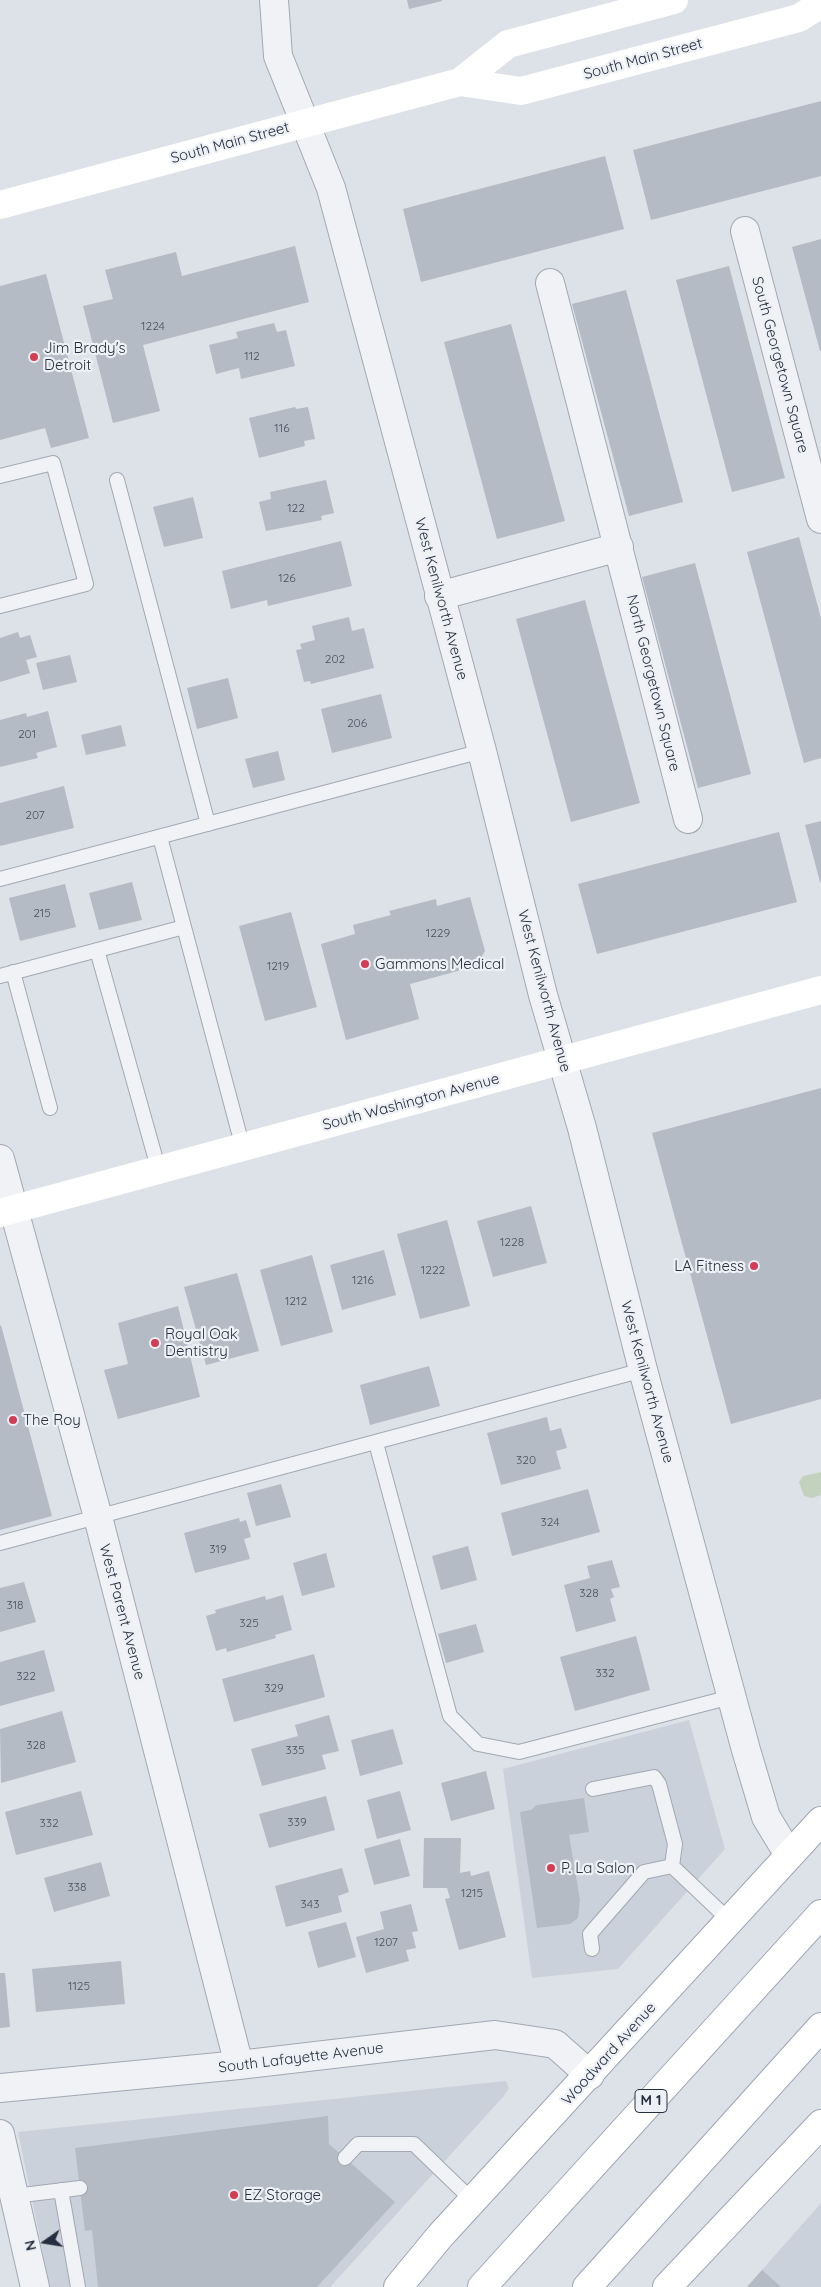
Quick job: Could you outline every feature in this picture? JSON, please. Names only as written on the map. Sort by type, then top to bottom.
[{"type":"main road","name":"South Main Street","points":[[460,82],[508,44],[674,0]]},
{"type":"main road","name":"South Main Street","points":[[0,205],[460,82],[521,91],[799,18],[821,4]]},
{"type":"main road","name":"South Washington Avenue","points":[[6,1211],[821,990]]},
{"type":"main road","name":"Woodward Avenue","points":[[398,2287],[473,2201],[821,1821]]},
{"type":"main road","name":"M 1","points":[[482,2287],[821,1914]]},
{"type":"main road","points":[[587,2287],[821,2027]]},
{"type":"main road","points":[[667,2287],[821,2124]]},
{"type":"street","name":"West Kenilworth Avenue","points":[[274,0],[278,56],[331,188],[482,751],[543,995],[582,1128],[643,1370],[732,1697],[766,1817],[789,1856]]},
{"type":"street","name":"South Georgetown Square","points":[[745,231],[819,505]]},
{"type":"street","name":"North Georgetown Square","points":[[550,283],[688,819]]},
{"type":"street","points":[[439,596],[619,548]]},
{"type":"street","name":"West Parent Avenue","points":[[0,1160],[6,1211],[98,1518],[239,2065]]},
{"type":"street","name":"South Lafayette Avenue","points":[[0,2088],[239,2065],[495,2035],[555,2044],[590,2075]]},
{"type":"street","points":[[0,2134],[35,2287]]},
{"type":"lane","points":[[0,476],[53,463],[86,584],[0,606]]},
{"type":"lane","points":[[117,480],[208,824]]},
{"type":"lane","points":[[0,878],[482,751]]},
{"type":"lane","points":[[160,836],[243,1148]]},
{"type":"lane","points":[[50,1108],[6,974],[184,927]]},
{"type":"lane","points":[[97,950],[159,1171]]},
{"type":"lane","points":[[0,1543],[643,1370]]},
{"type":"lane","points":[[376,1443],[450,1716],[478,1744],[518,1752],[732,1697]]},
{"type":"lane","points":[[593,1790],[654,1777],[659,1784],[674,1844],[672,1866]]},
{"type":"lane","points":[[672,1866],[730,1921]]},
{"type":"lane","points":[[592,1949],[590,1934],[644,1872],[672,1866]]},
{"type":"lane","points":[[345,2158],[358,2144],[414,2144],[473,2201]]},
{"type":"lane","points":[[14,2196],[80,2188]]},
{"type":"lane","points":[[61,2190],[78,2287]]},
{"type":"shaded area","points":[[689,1720],[725,1849],[618,1969],[532,1978],[503,1769]]},
{"type":"shaded area","name":"EZ Storage","points":[[506,2081],[509,2088],[503,2097],[330,2287],[50,2287],[18,2132]]},
{"type":"shaded area","points":[[821,2203],[821,2287],[747,2287],[762,2270]]},
{"type":"green space","points":[[821,1472],[821,1495],[812,1498],[804,1496],[799,1482],[803,1476]]},
{"type":"building","points":[[407,0],[442,0],[442,1],[409,9]]},
{"type":"building","points":[[821,101],[821,176],[651,220],[633,150]]},
{"type":"building","points":[[605,156],[624,229],[421,282],[403,209]]},
{"type":"building","points":[[821,239],[821,351],[820,351],[792,247]]},
{"type":"building","points":[[295,246],[309,302],[143,345],[160,411],[113,423],[83,306],[113,299],[105,270],[176,252],[182,276]]},
{"type":"building","points":[[729,266],[785,478],[732,492],[676,280]]},
{"type":"building","name":"Jim Brady's Detroit","points":[[46,274],[89,438],[51,448],[45,428],[0,440],[0,286]]},
{"type":"building","points":[[626,290],[683,502],[629,516],[572,304]]},
{"type":"building","points":[[274,323],[277,332],[286,330],[295,366],[241,379],[239,368],[216,374],[209,345],[238,338],[236,332]]},
{"type":"building","points":[[511,324],[565,521],[497,539],[444,342]]},
{"type":"building","points":[[295,407],[296,409],[308,407],[315,439],[304,441],[305,446],[259,458],[249,418]]},
{"type":"building","points":[[326,480],[334,513],[321,516],[322,520],[266,531],[259,502],[271,499],[270,492]]},
{"type":"building","points":[[193,497],[203,538],[164,547],[153,507]]},
{"type":"building","points":[[799,537],[821,618],[821,758],[804,763],[747,552]]},
{"type":"building","points":[[341,541],[352,586],[268,606],[267,600],[231,609],[222,571]]},
{"type":"building","points":[[695,563],[751,774],[698,788],[642,577]]},
{"type":"building","points":[[585,600],[640,803],[571,822],[516,619]]},
{"type":"building","points":[[349,617],[352,631],[364,628],[374,668],[311,684],[310,681],[304,682],[296,650],[302,649],[300,644],[315,640],[312,626]]},
{"type":"building","points":[[18,632],[20,638],[30,635],[37,657],[26,660],[30,673],[0,682],[0,638]]},
{"type":"building","points":[[70,655],[77,682],[43,690],[36,663]]},
{"type":"building","points":[[228,678],[238,718],[197,729],[187,688]]},
{"type":"building","points":[[381,694],[392,738],[332,753],[321,709]]},
{"type":"building","points":[[48,711],[57,747],[36,753],[38,758],[0,767],[0,720],[26,713],[27,717]]},
{"type":"building","points":[[121,725],[126,746],[86,755],[81,735]]},
{"type":"building","points":[[278,751],[285,780],[253,788],[245,759]]},
{"type":"building","points":[[64,786],[74,828],[0,846],[0,803]]},
{"type":"building","points":[[821,821],[821,882],[820,882],[805,825]]},
{"type":"building","points":[[779,832],[797,902],[597,954],[578,884]]},
{"type":"building","points":[[132,882],[142,920],[99,930],[89,893]]},
{"type":"building","points":[[65,884],[76,927],[20,941],[9,898]]},
{"type":"building","points":[[470,897],[485,951],[476,966],[410,984],[419,1019],[346,1040],[321,944],[355,934],[353,925],[391,915],[389,911],[436,899],[437,906]]},
{"type":"building","points":[[291,912],[317,1007],[265,1021],[239,926]]},
{"type":"building","name":"LA Fitness","points":[[821,1088],[821,1399],[731,1424],[652,1133]]},
{"type":"building","points":[[531,1206],[547,1263],[493,1277],[477,1221]]},
{"type":"building","points":[[447,1220],[470,1306],[420,1319],[397,1234]]},
{"type":"building","points":[[384,1250],[396,1295],[342,1310],[330,1265]]},
{"type":"building","points":[[312,1255],[333,1332],[281,1346],[260,1270]]},
{"type":"building","points":[[237,1273],[259,1351],[206,1365],[184,1287]]},
{"type":"building","name":"Royal Oak Dentistry","points":[[178,1306],[200,1397],[118,1419],[104,1370],[128,1364],[118,1323]]},
{"type":"building","name":"The Roy","points":[[0,1326],[52,1516],[0,1530]]},
{"type":"building","points":[[429,1366],[440,1406],[370,1425],[360,1385]]},
{"type":"building","points":[[547,1417],[550,1431],[561,1428],[567,1448],[556,1451],[561,1469],[501,1485],[487,1433]]},
{"type":"building","points":[[281,1484],[291,1517],[256,1526],[247,1493]]},
{"type":"building","points":[[588,1489],[600,1532],[512,1556],[501,1513]]},
{"type":"building","points":[[239,1518],[240,1522],[246,1520],[251,1537],[244,1539],[250,1559],[195,1573],[184,1533]]},
{"type":"building","points":[[468,1546],[477,1580],[441,1590],[432,1556]]},
{"type":"building","points":[[326,1553],[335,1587],[302,1596],[293,1563]]},
{"type":"building","points":[[612,1560],[620,1587],[611,1589],[614,1597],[610,1599],[616,1621],[576,1632],[564,1585],[590,1578],[587,1566]]},
{"type":"building","points":[[24,1582],[36,1622],[0,1632],[0,1588]]},
{"type":"building","points":[[283,1595],[292,1630],[275,1635],[276,1638],[227,1652],[226,1648],[216,1651],[206,1616],[216,1613],[215,1610],[265,1596],[266,1600]]},
{"type":"building","points":[[476,1624],[484,1652],[446,1663],[438,1634]]},
{"type":"building","points":[[636,1636],[650,1690],[575,1711],[560,1657]]},
{"type":"building","points":[[44,1650],[55,1691],[0,1706],[0,1662]]},
{"type":"building","points":[[314,1654],[325,1697],[234,1722],[222,1679]]},
{"type":"building","points":[[62,1711],[76,1762],[1,1783],[0,1729]]},
{"type":"building","points":[[329,1715],[339,1751],[322,1755],[326,1769],[262,1786],[251,1749],[298,1736],[295,1725]]},
{"type":"building","points":[[393,1729],[403,1764],[360,1776],[351,1740]]},
{"type":"building","points":[[486,1771],[495,1809],[451,1821],[441,1783]]},
{"type":"building","points":[[81,1791],[93,1835],[16,1855],[5,1812]]},
{"type":"building","points":[[400,1791],[411,1830],[377,1839],[367,1800]]},
{"type":"building","points":[[326,1796],[335,1830],[269,1848],[259,1814]]},
{"type":"building","name":"P. La Salon","points":[[584,1798],[589,1832],[569,1835],[580,1900],[578,1918],[570,1924],[537,1928],[520,1812],[531,1810],[537,1805]]},
{"type":"building","points":[[424,1838],[461,1838],[460,1873],[470,1871],[471,1876],[489,1871],[506,1937],[459,1950],[445,1899],[450,1898],[447,1888],[423,1888]]},
{"type":"building","points":[[400,1839],[410,1876],[374,1885],[364,1849]]},
{"type":"building","points":[[101,1862],[110,1896],[54,1912],[44,1878]]},
{"type":"building","points":[[342,1868],[349,1892],[338,1896],[342,1912],[286,1927],[275,1886]]},
{"type":"building","points":[[411,1904],[418,1931],[412,1932],[416,1948],[406,1950],[409,1961],[366,1973],[356,1937],[384,1929],[380,1912]]},
{"type":"building","points":[[346,1922],[356,1957],[318,1968],[308,1932]]},
{"type":"building","points":[[121,1961],[125,2004],[36,2012],[32,1969]]},
{"type":"building","points":[[0,1973],[5,1973],[10,2027],[0,2028]]},
{"type":"building","name":"EZ Storage","points":[[328,2116],[329,2144],[395,2202],[317,2287],[98,2287],[92,2230],[85,2231],[75,2148]]},
{"type":"building","points":[[762,2270],[781,2287],[747,2287]]},
{"type":"place","name":"Jim Brady's Detroit","points":[[34,357]]},
{"type":"place","name":"Gammons Medical","points":[[365,964]]},
{"type":"place","name":"LA Fitness","points":[[754,1266]]},
{"type":"place","name":"Royal Oak Dentistry","points":[[155,1343]]},
{"type":"place","name":"The Roy","points":[[13,1420]]},
{"type":"place","name":"P. La Salon","points":[[551,1868]]},
{"type":"place","name":"EZ Storage","points":[[234,2195]]}]
